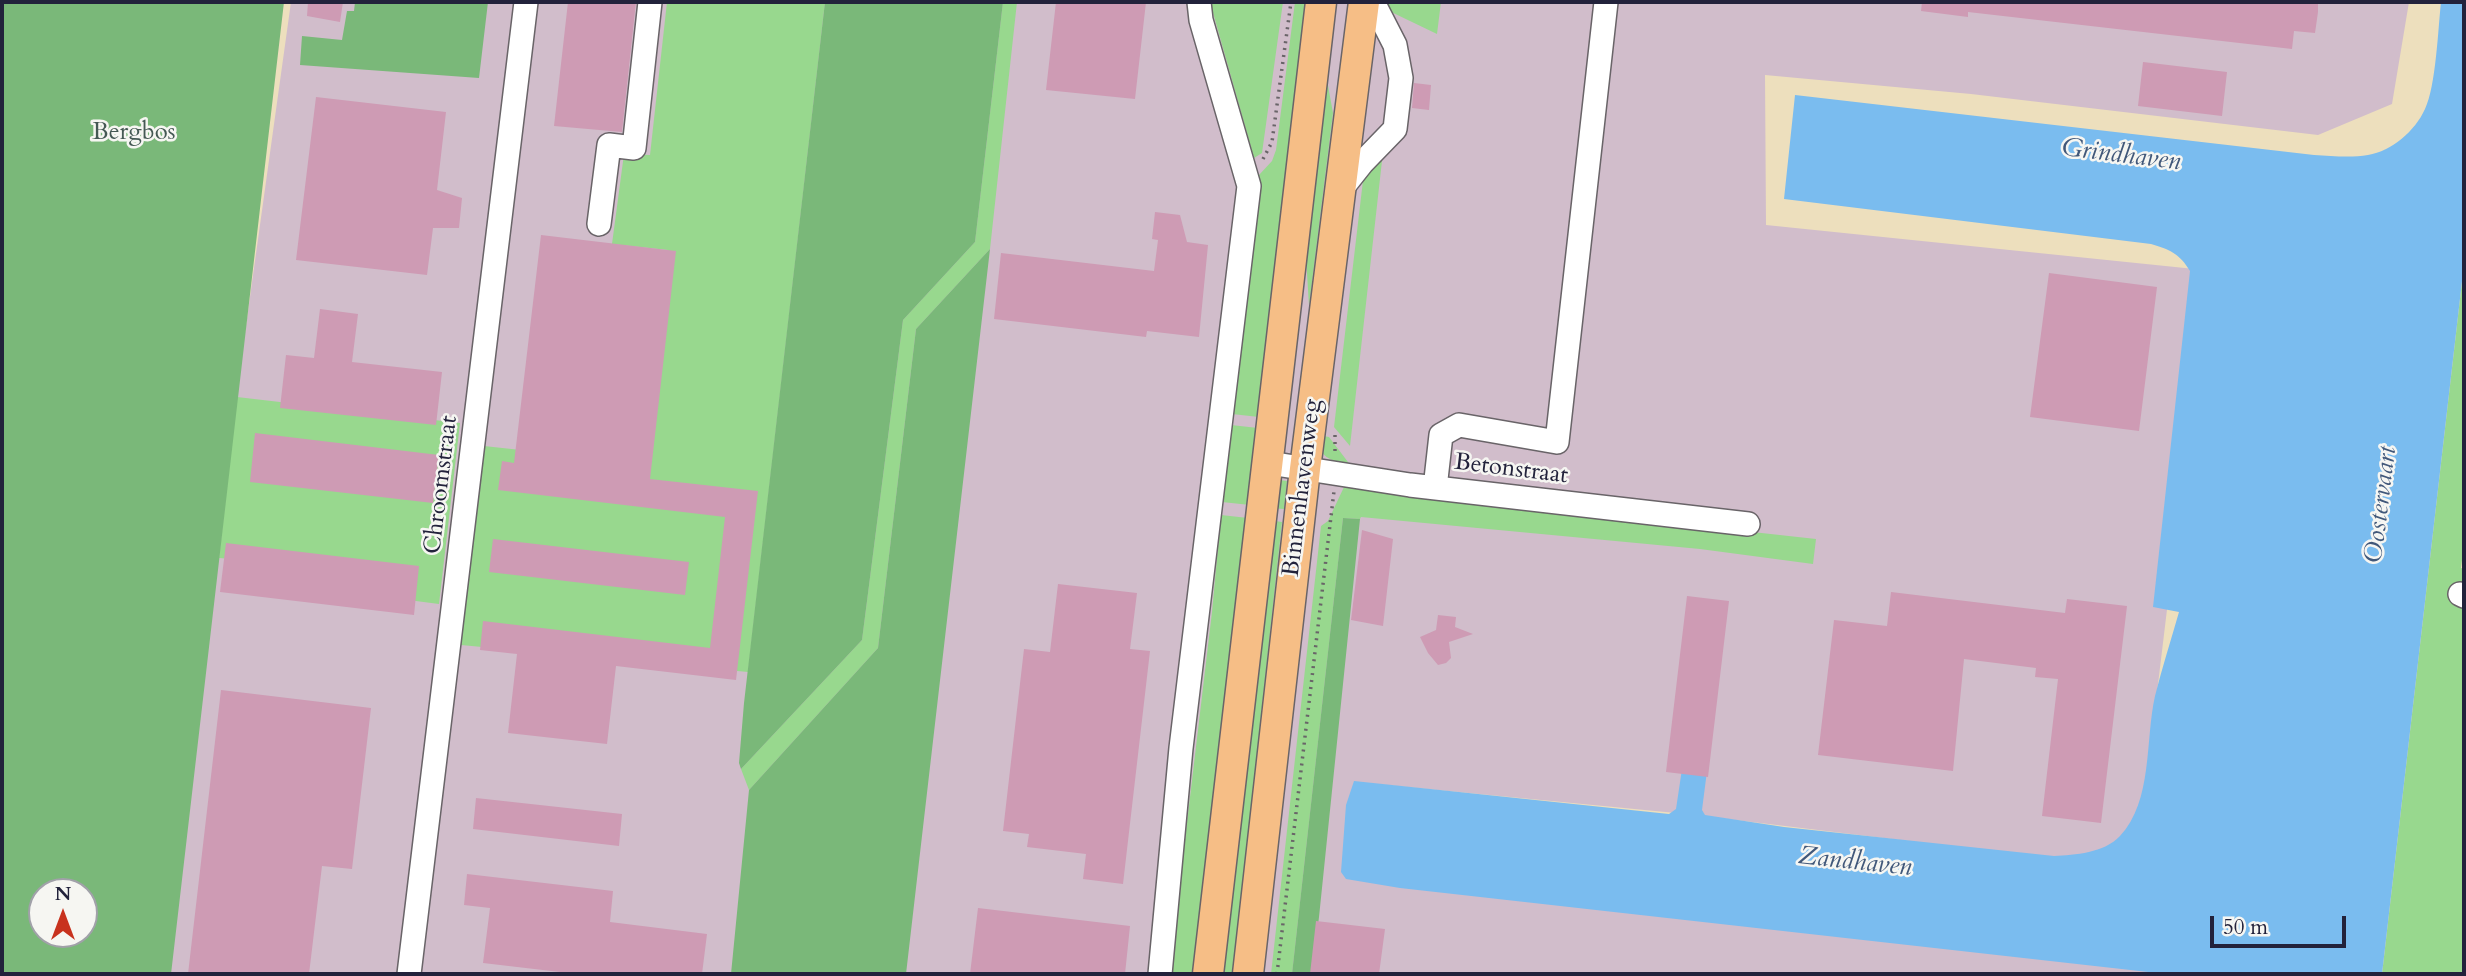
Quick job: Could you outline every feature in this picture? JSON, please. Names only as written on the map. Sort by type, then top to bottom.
[{"type":"main road","name":"Binnenhavenweg","points":[[1208,974],[1321,2]]},
{"type":"main road","name":"Binnenhavenweg","points":[[1248,974],[1305,469],[1364,2]]},
{"type":"street","name":"Chroomstraat","points":[[409,974],[526,2]]},
{"type":"street","points":[[599,224],[609,145],[634,148],[650,2]]},
{"type":"street","points":[[1160,974],[1181,748],[1249,186],[1201,20],[1199,2]]},
{"type":"street","points":[[1339,191],[1395,129],[1402,78],[1395,45],[1373,2]]},
{"type":"street","points":[[1435,488],[1441,435],[1459,425],[1557,442],[1606,2]]},
{"type":"street","name":"Betonstraat","points":[[1269,463],[1435,488],[1748,524]]},
{"type":"path","points":[[1249,186],[1272,142],[1291,2]]},
{"type":"shaded area","points":[[291,2],[2409,2],[2392,104],[2318,135],[1971,94],[1765,75],[1766,225],[2214,271],[2169,593],[2141,825],[2090,863],[1686,814],[1355,782],[2293,974],[160,974],[180,800]]},
{"type":"green space","name":"Bergbos","points":[[2,2],[284,2],[171,974],[2,974]]},
{"type":"green space","points":[[355,2],[488,2],[479,78],[300,65],[302,36],[342,40],[347,11],[354,11]]},
{"type":"green space","points":[[667,2],[825,2],[748,672],[461,645],[484,446],[640,463],[668,250],[612,244],[624,154],[650,155]]},
{"type":"green space","points":[[825,2],[1003,2],[975,242],[903,320],[862,640],[741,769],[739,763],[744,703]]},
{"type":"green space","points":[[1003,2],[1017,2],[990,249],[916,329],[878,648],[749,790],[741,769],[862,640],[903,320],[975,242]]},
{"type":"green space","points":[[1210,2],[1283,2],[1262,153],[1254,158]]},
{"type":"green space","points":[[1295,2],[1306,2],[1259,417],[1232,414],[1259,175],[1272,161],[1276,150]]},
{"type":"green space","points":[[1386,2],[1441,2],[1437,34],[1385,9]]},
{"type":"green space","points":[[1325,69],[1333,113],[1309,306],[1304,224]]},
{"type":"green space","points":[[1383,152],[1350,446],[1334,427],[1364,172]]},
{"type":"green space","points":[[990,249],[906,974],[731,974],[749,790],[878,648],[916,329]]},
{"type":"green space","points":[[2464,264],[2464,544],[2461,568],[2464,569],[2464,587],[2460,586],[2454,603],[2464,608],[2464,974],[2382,974]]},
{"type":"green space","points":[[237,397],[460,423],[439,604],[331,590],[333,567],[219,558]]},
{"type":"green space","points":[[1231,425],[1258,428],[1250,505],[1222,502]]},
{"type":"green space","points":[[1318,435],[1329,437],[1351,466],[1332,460],[1322,453]]},
{"type":"green space","points":[[1272,479],[1287,481],[1284,509],[1269,508]]},
{"type":"green space","points":[[1344,487],[1816,539],[1813,564],[1700,549],[1361,517],[1343,518],[1292,974],[1271,974],[1321,526],[1328,521]]},
{"type":"green space","points":[[1221,515],[1248,518],[1196,974],[1169,974],[1212,612]]},
{"type":"green space","points":[[1343,518],[1360,519],[1319,917],[1312,974],[1292,974]]},
{"type":"green space","points":[[1268,520],[1282,522],[1233,974],[1225,974],[1222,917]]},
{"type":"water","points":[[2441,2],[2464,2],[2464,264],[2382,974],[2166,974],[1400,888],[1346,879],[1341,872],[1346,805],[1354,781],[1669,814],[1676,809],[1682,769],[1707,771],[1702,810],[1705,815],[1784,827],[2054,856],[2089,852],[2113,842],[2131,822],[2138,806],[2146,769],[2155,696],[2179,612],[2153,607],[2190,271],[2173,253],[2151,244],[1784,199],[1795,95],[2314,155],[2368,155],[2386,149],[2402,139],[2425,109],[2434,72]]},
{"type":"building","points":[[308,2],[343,2],[340,22],[307,16]]},
{"type":"building","points":[[568,2],[636,2],[622,132],[554,126]]},
{"type":"building","points":[[1056,2],[1146,2],[1135,99],[1046,90]]},
{"type":"building","points":[[1922,2],[2318,2],[2318,12],[2315,33],[2294,31],[2292,49],[1968,12],[1968,17],[1921,11]]},
{"type":"building","points":[[2143,62],[2227,72],[2222,116],[2138,106]]},
{"type":"building","points":[[1414,83],[1431,85],[1429,110],[1412,108]]},
{"type":"building","points":[[316,97],[446,112],[437,190],[462,198],[459,228],[433,228],[427,275],[296,260]]},
{"type":"building","points":[[1155,212],[1180,215],[1187,242],[1208,245],[1199,337],[1147,331],[1146,337],[994,319],[1001,253],[1154,271],[1158,240],[1152,239]]},
{"type":"building","points":[[541,235],[676,251],[650,479],[758,491],[736,680],[616,666],[607,744],[508,733],[517,654],[480,650],[483,621],[710,648],[725,517],[498,490],[502,461],[514,463]]},
{"type":"building","points":[[2049,273],[2157,287],[2139,431],[2030,417]]},
{"type":"building","points":[[320,309],[358,314],[352,362],[442,372],[436,425],[280,408],[286,355],[314,358]]},
{"type":"building","points":[[255,433],[439,455],[433,503],[250,482]]},
{"type":"building","points":[[1362,530],[1393,539],[1383,626],[1351,620]]},
{"type":"building","points":[[493,539],[689,562],[685,595],[489,572]]},
{"type":"building","points":[[226,543],[419,566],[414,615],[220,592]]},
{"type":"building","points":[[1058,584],[1137,593],[1130,649],[1150,651],[1123,884],[1083,879],[1086,854],[1027,847],[1029,834],[1003,831],[1024,649],[1050,652]]},
{"type":"building","points":[[1891,592],[2065,613],[2067,599],[2127,606],[2101,823],[2042,816],[2058,679],[2035,677],[2036,668],[1964,659],[1953,771],[1818,755],[1834,620],[1887,626]]},
{"type":"building","points":[[1687,596],[1729,601],[1708,777],[1666,772]]},
{"type":"building","points":[[1438,615],[1456,617],[1455,627],[1473,634],[1449,642],[1451,658],[1438,665],[1420,637],[1436,630]]},
{"type":"building","points":[[221,690],[371,708],[352,869],[322,866],[309,974],[188,974]]},
{"type":"building","points":[[476,798],[622,814],[619,846],[473,829]]},
{"type":"building","points":[[467,874],[613,891],[610,922],[707,934],[702,974],[577,974],[483,963],[490,908],[464,905]]},
{"type":"building","points":[[978,908],[1130,926],[1125,974],[970,974]]},
{"type":"building","points":[[1316,921],[1385,929],[1379,974],[1310,974]]},
{"type":"water label","name":"Grindhaven","points":[[2121,156]]},
{"type":"water label","name":"Oostervaart","points":[[2382,505]]},
{"type":"water label","name":"Zandhaven","points":[[1855,863]]}]
